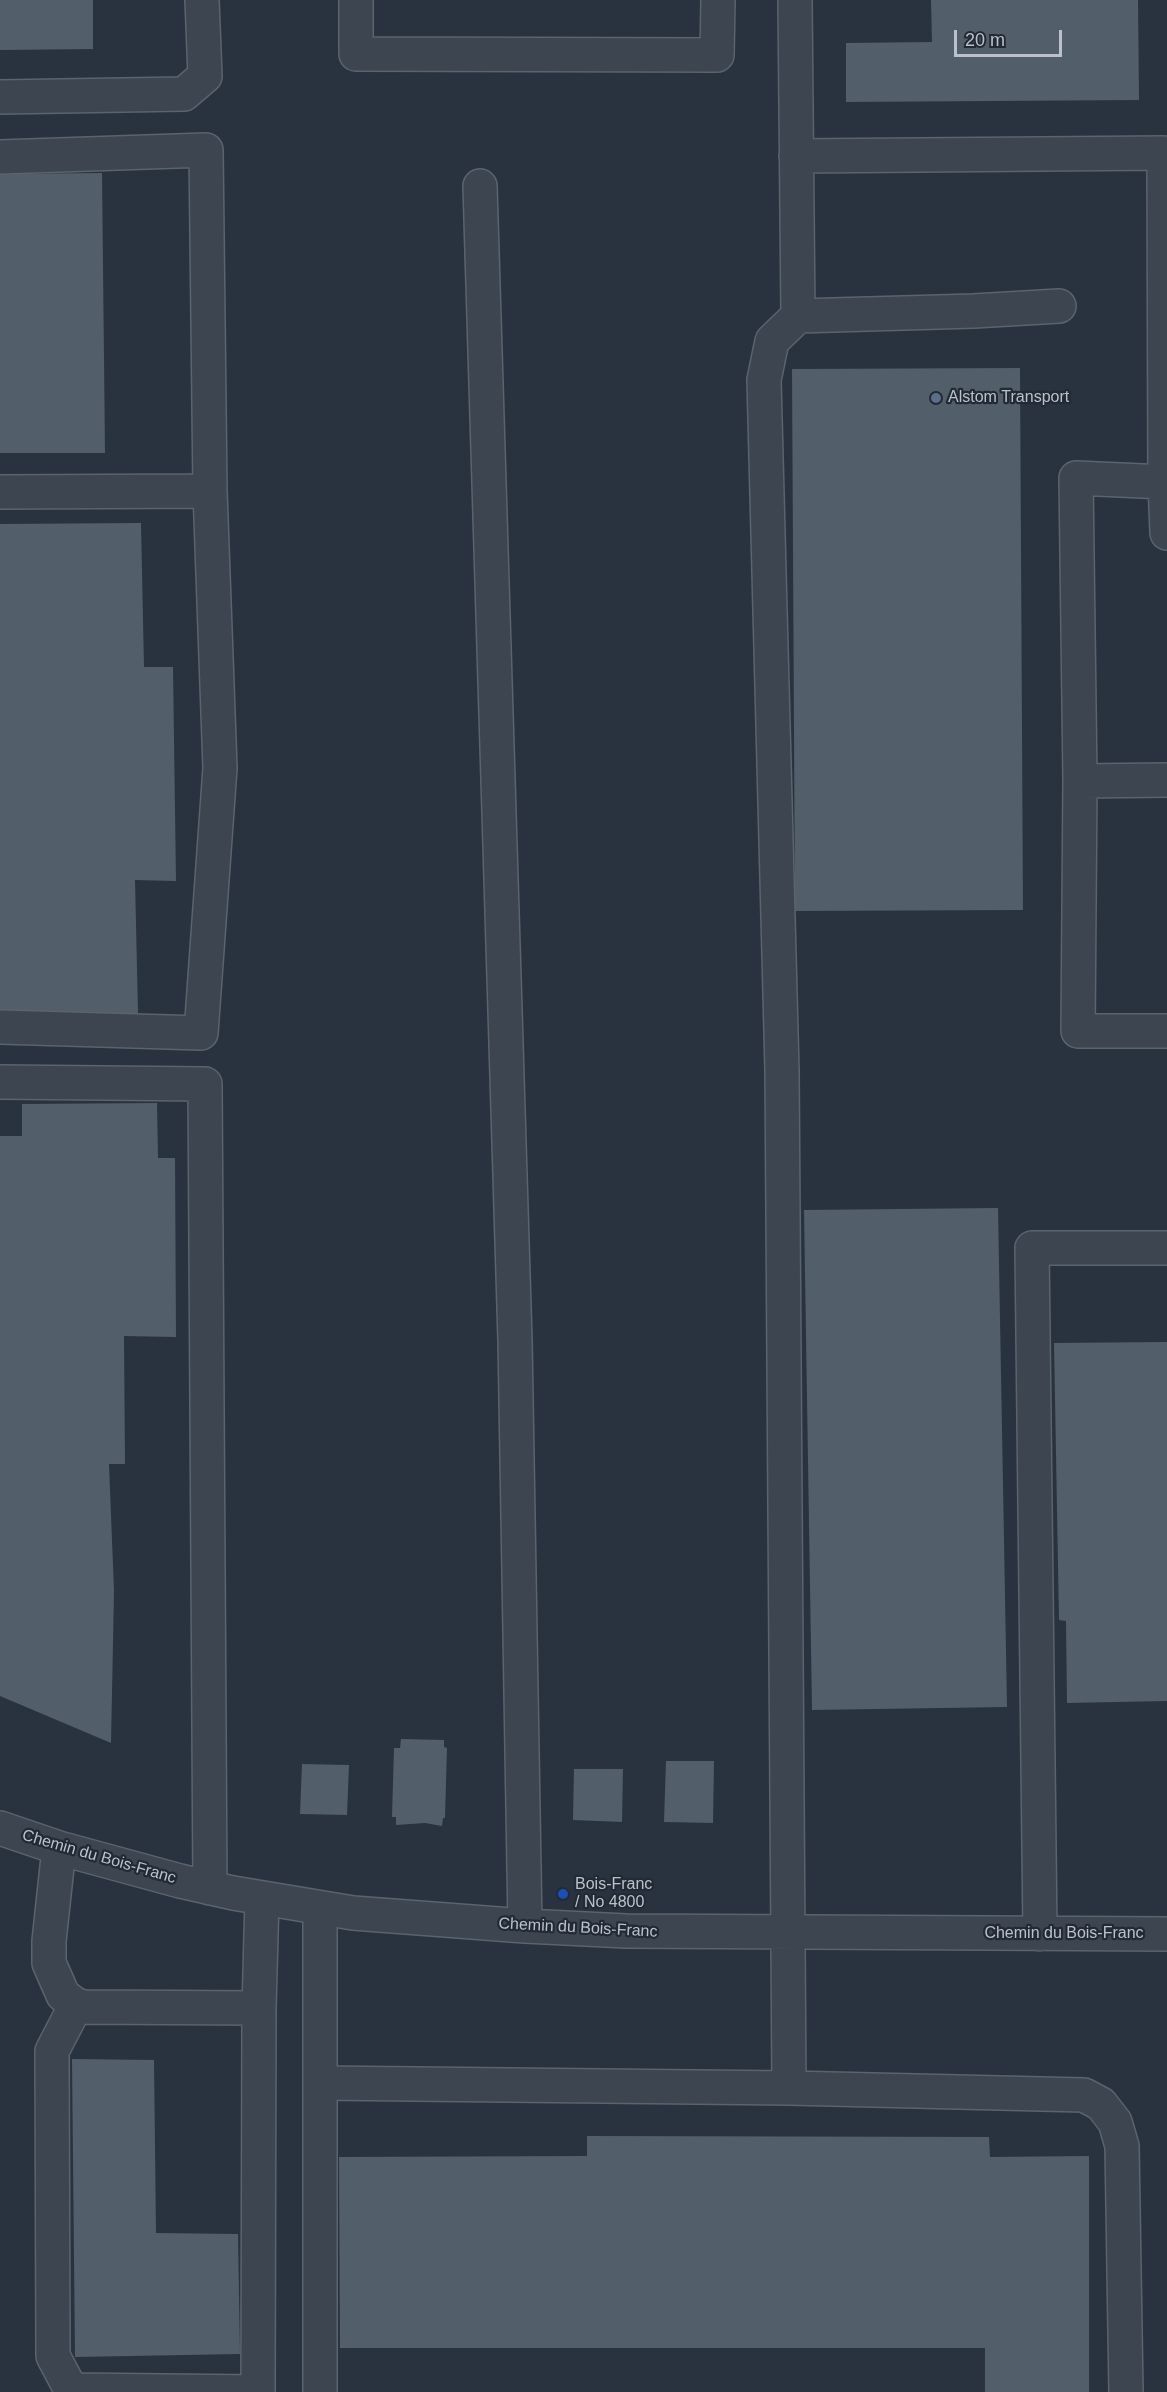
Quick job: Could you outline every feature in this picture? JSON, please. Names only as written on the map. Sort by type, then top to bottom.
[{"type":"street","points":[[0,97],[183,94],[206,76],[202,0]]},
{"type":"street","points":[[356,0],[356,54],[717,55],[718,0]]},
{"type":"street","points":[[795,0],[798,316]]},
{"type":"street","points":[[0,158],[206,150],[210,491],[220,768],[201,1033],[0,1027]]},
{"type":"street","points":[[796,156],[1164,153],[1166,182],[1166,509],[1076,478],[1080,781],[1078,1031],[1167,1031]]},
{"type":"street","points":[[480,186],[514,1329],[525,1926]]},
{"type":"street","points":[[789,2088],[782,1070],[764,380],[772,341],[798,316],[1059,306]]},
{"type":"street","points":[[0,492],[210,491]]},
{"type":"street","points":[[1080,781],[1167,780]]},
{"type":"street","points":[[0,1082],[205,1084],[210,1888]]},
{"type":"street","points":[[1040,1934],[1032,1248],[1167,1248]]},
{"type":"street","name":"Chemin du Bois-Franc","points":[[0,1828],[59,1848],[210,1888],[353,1912],[525,1926],[626,1931],[1167,1934]]},
{"type":"street","points":[[59,1848],[49,1941],[49,1963],[63,1995],[76,2005],[84,2007],[260,2008]]},
{"type":"street","points":[[76,2005],[52,2051],[53,2356],[71,2390],[258,2392],[262,1898]]},
{"type":"street","points":[[320,1908],[320,2392]]},
{"type":"street","points":[[321,2083],[789,2088],[1084,2095],[1101,2103],[1115,2122],[1122,2146],[1126,2392]]},
{"type":"building","points":[[0,0],[93,0],[93,49],[0,50]]},
{"type":"building","points":[[931,0],[1138,0],[1139,100],[846,102],[846,43],[932,42]]},
{"type":"building","points":[[102,173],[105,453],[0,453],[0,174]]},
{"type":"building","points":[[1020,368],[1023,910],[795,911],[792,369]]},
{"type":"building","points":[[141,523],[144,667],[173,667],[176,881],[135,880],[138,1013],[0,1016],[0,524]]},
{"type":"building","points":[[157,1103],[158,1158],[175,1158],[176,1337],[124,1336],[125,1464],[109,1464],[114,1591],[111,1743],[0,1696],[0,1136],[22,1136],[22,1104]]},
{"type":"building","points":[[998,1208],[1007,1707],[812,1710],[804,1210]]},
{"type":"building","points":[[1167,1342],[1167,1701],[1067,1703],[1066,1621],[1059,1620],[1054,1343]]},
{"type":"building","points":[[401,1739],[444,1740],[444,1747],[447,1748],[445,1818],[443,1818],[442,1826],[425,1823],[396,1825],[396,1817],[392,1817],[394,1748],[400,1748]]},
{"type":"building","points":[[666,1761],[714,1761],[713,1823],[664,1822]]},
{"type":"building","points":[[302,1764],[349,1765],[347,1815],[300,1814]]},
{"type":"building","points":[[574,1769],[623,1769],[622,1822],[573,1820]]},
{"type":"building","points":[[72,2059],[154,2060],[156,2233],[238,2234],[240,2354],[75,2357]]},
{"type":"building","points":[[587,2136],[989,2137],[990,2157],[1089,2156],[1089,2392],[985,2392],[985,2348],[340,2348],[339,2157],[587,2156]]},
{"type":"place","name":"Alstom Transport","points":[[936,398]]},
{"type":"place","name":"Bois-Franc / No 4800","points":[[563,1894]]}]
